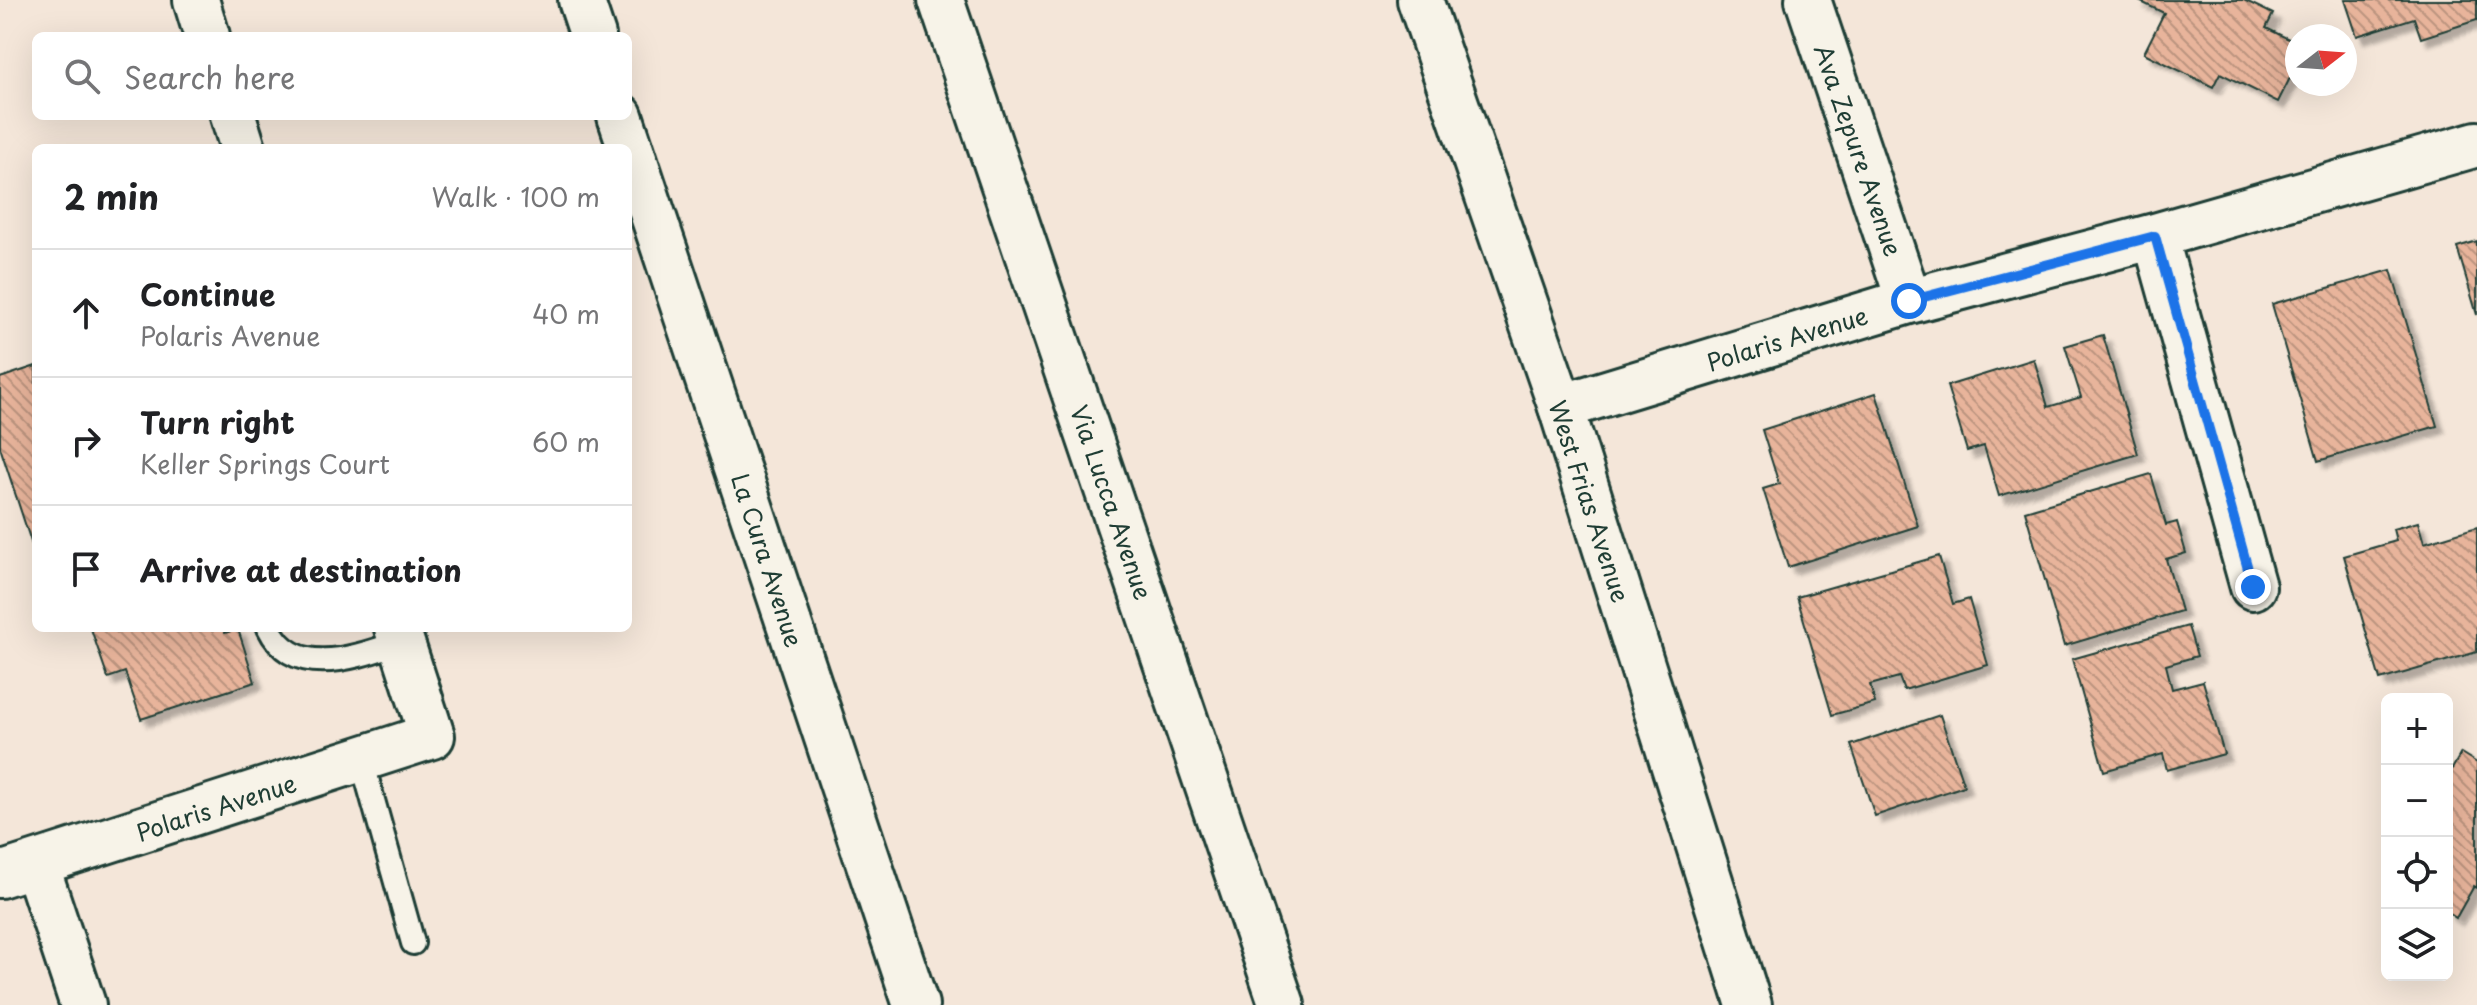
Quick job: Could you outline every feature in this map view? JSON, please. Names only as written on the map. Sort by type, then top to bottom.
[{"type":"street","points":[[196,0],[206,32]]},
{"type":"street","points":[[581,0],[592,32]]},
{"type":"street","name":"Via Lucca Avenue","points":[[941,0],[1282,1005]]},
{"type":"street","name":"West Frias Avenue","points":[[1420,0],[1561,407],[1749,1005]]},
{"type":"street","name":"Ava Zepure Avenue","points":[[1808,0],[1909,301]]},
{"type":"street","points":[[234,120],[242,144]]},
{"type":"street","name":"La Cura Avenue","points":[[621,120],[629,144]]},
{"type":"street","name":"Polaris Avenue","points":[[1561,407],[1909,301],[2155,236],[2477,144]]},
{"type":"street","name":"La Cura Avenue","points":[[632,152],[916,1005]]},
{"type":"street","points":[[2155,236],[2253,587]]},
{"type":"street","name":"Polaris Avenue","points":[[18,870],[432,736],[399,635]]},
{"type":"street","points":[[18,870],[83,1005]]},
{"type":"lane","points":[[273,632],[289,649],[308,660],[344,660],[399,635]]},
{"type":"lane","points":[[362,761],[413,943]]},
{"type":"building","points":[[2137,0],[2244,0],[2273,14],[2266,28],[2285,37],[2285,88],[2278,102],[2220,73],[2213,87],[2144,53],[2164,13]]},
{"type":"building","points":[[2345,0],[2477,0],[2477,20],[2421,38],[2414,18],[2357,36],[2357,24],[2353,24]]},
{"type":"building","points":[[2477,241],[2477,315],[2457,247]]},
{"type":"building","points":[[2391,270],[2437,426],[2318,461],[2272,304]]},
{"type":"building","points":[[2103,335],[2138,454],[1999,496],[1984,446],[1967,451],[1947,386],[2034,359],[2048,407],[2081,397],[2065,346]]},
{"type":"building","points":[[32,367],[32,545],[0,447],[0,378]]},
{"type":"building","points":[[1876,393],[1918,526],[1788,567],[1763,489],[1779,484],[1762,430]]},
{"type":"building","points":[[2151,474],[2166,525],[2177,522],[2186,553],[2166,559],[2181,611],[2064,646],[2025,511]]},
{"type":"building","points":[[2418,522],[2424,543],[2477,527],[2477,652],[2380,680],[2344,556],[2396,541],[2393,529]]},
{"type":"building","points":[[1939,556],[1953,604],[1969,599],[1988,665],[1904,690],[1899,677],[1870,685],[1875,703],[1832,715],[1797,597]]},
{"type":"building","points":[[2188,626],[2197,656],[2166,665],[2172,689],[2203,681],[2224,754],[2167,770],[2163,754],[2104,771],[2072,659]]},
{"type":"building","points":[[92,632],[239,632],[255,682],[141,719],[125,672],[108,678]]},
{"type":"building","points":[[1940,715],[1964,786],[1875,816],[1851,745]]},
{"type":"building","points":[[2461,753],[2477,763],[2477,888],[2474,886],[2456,918],[2453,916],[2453,767]]},
{"type":"route","points":[[1909,301],[2155,236],[2253,587]]}]
